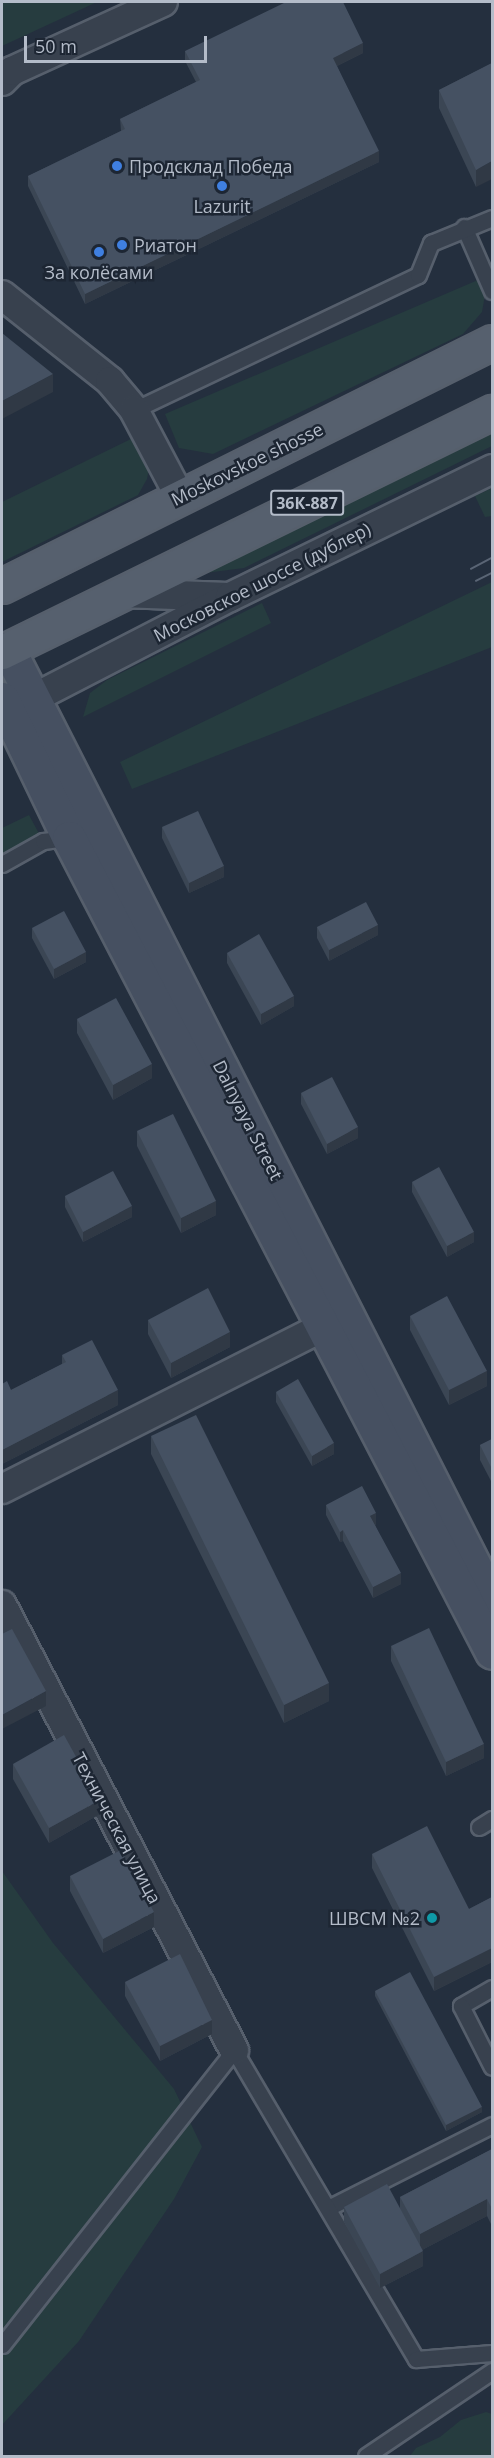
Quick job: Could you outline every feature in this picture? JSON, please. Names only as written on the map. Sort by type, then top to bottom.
[{"type":"main road","name":"Moskovskoe shosse","points":[[2,586],[492,342]]},
{"type":"main road","name":"36К-887","points":[[4,648],[122,593],[492,412]]},
{"type":"main road","name":"Dalnyaya Street","points":[[4,648],[12,709],[69,838],[325,1326],[492,1652]]},
{"type":"main road","name":"Dalnyaya Street","points":[[12,709],[492,1601]]},
{"type":"street","points":[[2,81],[12,71],[163,2]]},
{"type":"street","points":[[2,295],[110,381],[134,410],[180,497]]},
{"type":"street","name":"Московское шоссе (дублер)","points":[[12,709],[230,597],[492,468]]},
{"type":"street","points":[[122,593],[230,597]]},
{"type":"street","points":[[2,1489],[325,1326]]},
{"type":"street","name":"Техническая улица","points":[[2,1605],[234,2050]]},
{"type":"lane","points":[[134,410],[418,275],[431,243],[464,227],[492,218]]},
{"type":"lane","points":[[464,227],[492,291]]},
{"type":"lane","points":[[2,864],[43,841],[69,838]]},
{"type":"lane","points":[[492,1988],[461,2006],[492,2067]]},
{"type":"lane","points":[[2,2345],[234,2050],[416,2359],[492,2353]]},
{"type":"lane","points":[[328,2208],[492,2125]]},
{"type":"lane","points":[[366,2457],[492,2371]]},
{"type":"green space","points":[[2,2],[97,2],[2,46]]},
{"type":"green space","points":[[478,280],[485,295],[482,312],[463,334],[213,454],[179,448],[165,414]]},
{"type":"green space","points":[[492,433],[492,446],[244,568],[205,573]]},
{"type":"green space","points":[[135,437],[151,457],[147,479],[138,495],[2,562],[2,502]]},
{"type":"green space","points":[[492,488],[492,516],[485,517],[475,496]]},
{"type":"green space","points":[[492,582],[492,647],[132,789],[120,762]]},
{"type":"green space","points":[[262,603],[271,623],[83,717],[90,693],[107,680]]},
{"type":"green space","points":[[29,815],[43,841],[2,861],[2,828]]},
{"type":"green space","points":[[2,1871],[53,1943],[174,2089],[202,2147],[174,2199],[79,2341],[2,2425]]},
{"type":"green space","points":[[486,2412],[492,2414],[492,2456],[410,2456],[416,2448],[440,2437],[461,2420]]},
{"type":"building","points":[[286,2],[343,2],[363,43],[333,58],[379,151],[85,294],[28,176],[125,129],[120,119],[200,80],[185,51]]},
{"type":"building","points":[[492,63],[492,161],[476,170],[439,90]]},
{"type":"building","points":[[2,333],[53,374],[2,401]]},
{"type":"building","points":[[198,811],[224,866],[189,883],[162,827]]},
{"type":"building","points":[[366,902],[378,925],[329,950],[317,927]]},
{"type":"building","points":[[64,911],[86,952],[54,969],[32,928]]},
{"type":"building","points":[[259,934],[294,996],[261,1014],[227,953]]},
{"type":"building","points":[[116,998],[152,1064],[113,1085],[77,1019]]},
{"type":"building","points":[[332,1077],[358,1127],[327,1144],[301,1093]]},
{"type":"building","points":[[173,1114],[216,1201],[181,1218],[137,1131]]},
{"type":"building","points":[[439,1167],[474,1232],[447,1246],[412,1182]]},
{"type":"building","points":[[113,1171],[132,1206],[83,1232],[65,1196]]},
{"type":"building","points":[[208,1288],[230,1332],[171,1363],[148,1320]]},
{"type":"building","points":[[447,1296],[487,1371],[449,1390],[410,1316]]},
{"type":"building","points":[[92,1340],[118,1390],[2,1450],[2,1384],[7,1381],[11,1390],[66,1362],[62,1355]]},
{"type":"building","points":[[298,1379],[334,1443],[312,1456],[276,1392]]},
{"type":"building","points":[[196,1415],[329,1683],[284,1705],[151,1436]]},
{"type":"building","points":[[492,1439],[492,1469],[480,1445]]},
{"type":"building","points":[[362,1486],[376,1513],[370,1516],[401,1573],[373,1587],[343,1530],[340,1532],[326,1505]]},
{"type":"building","points":[[429,1628],[484,1744],[446,1762],[391,1646]]},
{"type":"building","points":[[12,1629],[46,1691],[2,1715],[2,1634]]},
{"type":"building","points":[[64,1735],[100,1800],[49,1828],[13,1764]]},
{"type":"building","name":"ШВСМ №2","points":[[427,1826],[469,1909],[492,1897],[492,1948],[434,1977],[372,1854]]},
{"type":"building","points":[[121,1850],[154,1912],[103,1939],[70,1876]]},
{"type":"building","points":[[180,1954],[212,2020],[160,2046],[125,1982]]},
{"type":"building","points":[[410,1972],[482,2107],[446,2125],[375,1991]]},
{"type":"building","points":[[492,2149],[492,2209],[487,2199],[420,2234],[400,2197]]},
{"type":"building","points":[[387,2184],[423,2251],[380,2274],[344,2207]]},
{"type":"tram line","points":[[471,569],[492,558]]},
{"type":"tram line","points":[[476,581],[492,573]]},
{"type":"place","name":"Продсклад Победа","points":[[117,166]]},
{"type":"place","name":"Lazurit","points":[[222,186]]},
{"type":"place","name":"Риатон","points":[[122,245]]},
{"type":"place","name":"За колёсами","points":[[99,252]]},
{"type":"place","name":"ШВСМ №2","points":[[432,1918]]}]
